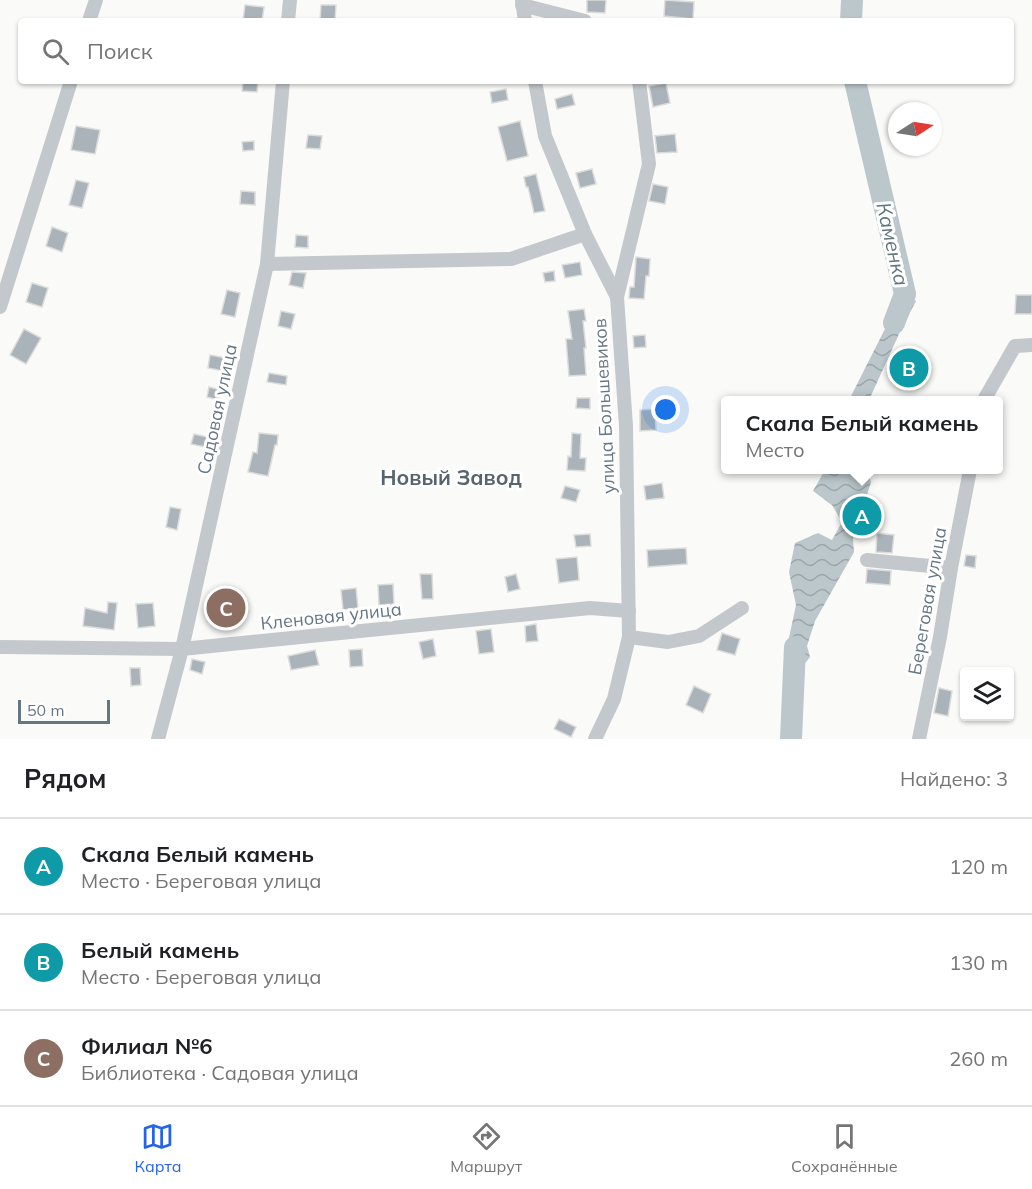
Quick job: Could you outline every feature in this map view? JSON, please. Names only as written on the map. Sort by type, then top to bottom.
[{"type":"street","points":[[90,18],[96,0]]},
{"type":"street","points":[[288,18],[290,0]]},
{"type":"street","points":[[525,18],[522,2],[575,18]]},
{"type":"street","points":[[0,307],[69,84]]},
{"type":"street","name":"Садовая улица","points":[[158,739],[182,649],[267,264],[283,84]]},
{"type":"street","name":"улица Большевиков","points":[[536,84],[545,136],[585,234],[617,297],[626,426],[629,637],[614,699],[595,739]]},
{"type":"street","points":[[617,297],[649,164],[639,84]]},
{"type":"street","points":[[267,264],[511,259],[585,234]]},
{"type":"street","points":[[985,396],[1015,346],[1032,345]]},
{"type":"street","name":"Береговая улица","points":[[919,739],[969,474]]},
{"type":"street","points":[[867,560],[951,568]]},
{"type":"street","name":"Кленовая улица","points":[[0,647],[182,649],[590,608],[628,611]]},
{"type":"street","points":[[629,637],[668,642],[699,636],[742,608]]},
{"type":"water","points":[[905,294],[916,301],[871,396],[851,396],[890,319],[893,296]]},
{"type":"water","points":[[823,474],[868,474],[871,482],[853,539],[854,552],[815,621],[807,646],[810,657],[794,677],[784,661],[796,605],[789,572],[795,543],[818,533],[832,540],[842,522],[832,505],[813,491]]},
{"type":"building","points":[[587,0],[606,0],[605,13],[587,12]]},
{"type":"building","points":[[665,0],[694,2],[693,18],[664,16]]},
{"type":"building","points":[[245,5],[264,7],[262,18],[243,18]]},
{"type":"building","points":[[321,5],[336,5],[335,18],[320,18]]},
{"type":"building","points":[[243,84],[258,84],[257,92],[242,91]]},
{"type":"building","points":[[666,84],[670,103],[653,107],[649,86]]},
{"type":"building","points":[[506,89],[508,100],[492,103],[490,92]]},
{"type":"building","points":[[572,94],[575,105],[557,109],[555,99]]},
{"type":"building","points":[[520,121],[528,156],[507,161],[498,127]]},
{"type":"building","points":[[76,126],[100,130],[95,154],[71,150]]},
{"type":"building","points":[[675,134],[677,152],[657,153],[655,136]]},
{"type":"building","points":[[308,135],[322,136],[320,149],[306,148]]},
{"type":"building","points":[[254,141],[254,150],[243,151],[242,142]]},
{"type":"building","points":[[592,169],[596,184],[580,188],[576,173]]},
{"type":"building","points":[[536,174],[545,211],[534,213],[524,177]]},
{"type":"building","points":[[76,180],[89,183],[82,208],[69,205]]},
{"type":"building","points":[[653,184],[668,187],[665,204],[649,201]]},
{"type":"building","points":[[241,191],[255,192],[255,205],[240,204]]},
{"type":"building","points":[[52,227],[68,233],[62,252],[46,246]]},
{"type":"building","points":[[296,235],[308,236],[308,248],[295,247]]},
{"type":"building","points":[[636,257],[650,259],[644,299],[629,298],[630,287],[634,287]]},
{"type":"building","points":[[580,262],[582,275],[565,278],[562,265]]},
{"type":"building","points":[[554,271],[555,281],[545,282],[543,273]]},
{"type":"building","points":[[292,272],[306,273],[303,288],[289,285]]},
{"type":"building","points":[[32,283],[48,288],[42,307],[26,302]]},
{"type":"building","points":[[227,290],[240,293],[235,317],[221,314]]},
{"type":"building","points":[[1016,295],[1032,295],[1032,314],[1015,314]]},
{"type":"building","points":[[584,309],[586,375],[569,376],[566,339],[572,339],[568,311]]},
{"type":"building","points":[[281,311],[295,314],[291,329],[278,326]]},
{"type":"building","points":[[24,329],[41,338],[26,364],[10,355]]},
{"type":"building","points":[[645,335],[646,347],[634,348],[633,336]]},
{"type":"building","points":[[210,355],[226,358],[223,371],[208,368]]},
{"type":"building","points":[[269,373],[287,376],[286,385],[267,382]]},
{"type":"building","points":[[209,387],[221,390],[218,400],[207,397]]},
{"type":"building","points":[[577,398],[590,398],[590,409],[576,408]]},
{"type":"building","points":[[655,409],[656,430],[640,431],[640,410]]},
{"type":"building","points":[[259,433],[278,435],[268,476],[248,472],[253,452],[257,453]]},
{"type":"building","points":[[572,433],[581,434],[580,458],[586,458],[585,471],[567,470],[568,456],[571,457]]},
{"type":"building","points":[[194,434],[207,437],[205,447],[191,444]]},
{"type":"building","points":[[662,483],[664,498],[646,500],[644,486]]},
{"type":"building","points":[[565,486],[580,490],[576,502],[561,498]]},
{"type":"building","points":[[170,507],[181,509],[177,530],[166,527]]},
{"type":"building","points":[[877,533],[894,535],[892,553],[876,552]]},
{"type":"building","points":[[590,534],[591,546],[576,547],[574,535]]},
{"type":"building","points":[[686,548],[687,564],[648,567],[647,550]]},
{"type":"building","points":[[966,555],[976,556],[975,568],[964,566]]},
{"type":"building","points":[[577,557],[579,580],[559,583],[556,559]]},
{"type":"building","points":[[867,569],[891,571],[890,585],[866,583]]},
{"type":"building","points":[[420,574],[432,574],[433,599],[422,599]]},
{"type":"building","points":[[516,574],[520,589],[508,592],[505,577]]},
{"type":"building","points":[[393,584],[394,604],[379,605],[378,585]]},
{"type":"building","points":[[356,588],[358,608],[343,610],[341,590]]},
{"type":"building","points":[[238,591],[240,622],[213,623],[211,593]]},
{"type":"building","points":[[108,602],[117,603],[114,630],[83,626],[85,608],[107,613]]},
{"type":"building","points":[[153,603],[155,626],[138,628],[136,604]]},
{"type":"building","points":[[536,624],[538,641],[526,642],[525,626]]},
{"type":"building","points":[[491,629],[494,652],[479,654],[476,631]]},
{"type":"building","points":[[722,633],[740,639],[735,655],[717,650]]},
{"type":"building","points":[[433,639],[436,656],[423,659],[419,642]]},
{"type":"building","points":[[362,649],[363,666],[350,667],[349,650]]},
{"type":"building","points":[[315,650],[319,665],[291,670],[288,656]]},
{"type":"building","points":[[192,659],[205,662],[202,674],[190,670]]},
{"type":"building","points":[[130,668],[140,668],[141,685],[131,686]]},
{"type":"building","points":[[694,686],[711,694],[703,713],[686,705]]},
{"type":"building","points":[[939,688],[952,691],[948,716],[934,713]]},
{"type":"building","points":[[559,719],[576,727],[571,737],[554,729]]},
{"type":"waterway","name":"Каменка","points":[[851,18],[852,0]]},
{"type":"waterway","name":"Каменка","points":[[856,84],[905,294],[894,323]]},
{"type":"waterway","name":"Каменка","points":[[791,739],[795,647]]},
{"type":"place","name":"Белый камень","points":[[909,368]]},
{"type":"place","name":"Скала Белый камень","points":[[862,516]]},
{"type":"place","name":"Филиал №6","points":[[226,608]]},
{"type":"district","name":"Новый Завод","points":[[451,477]]}]
